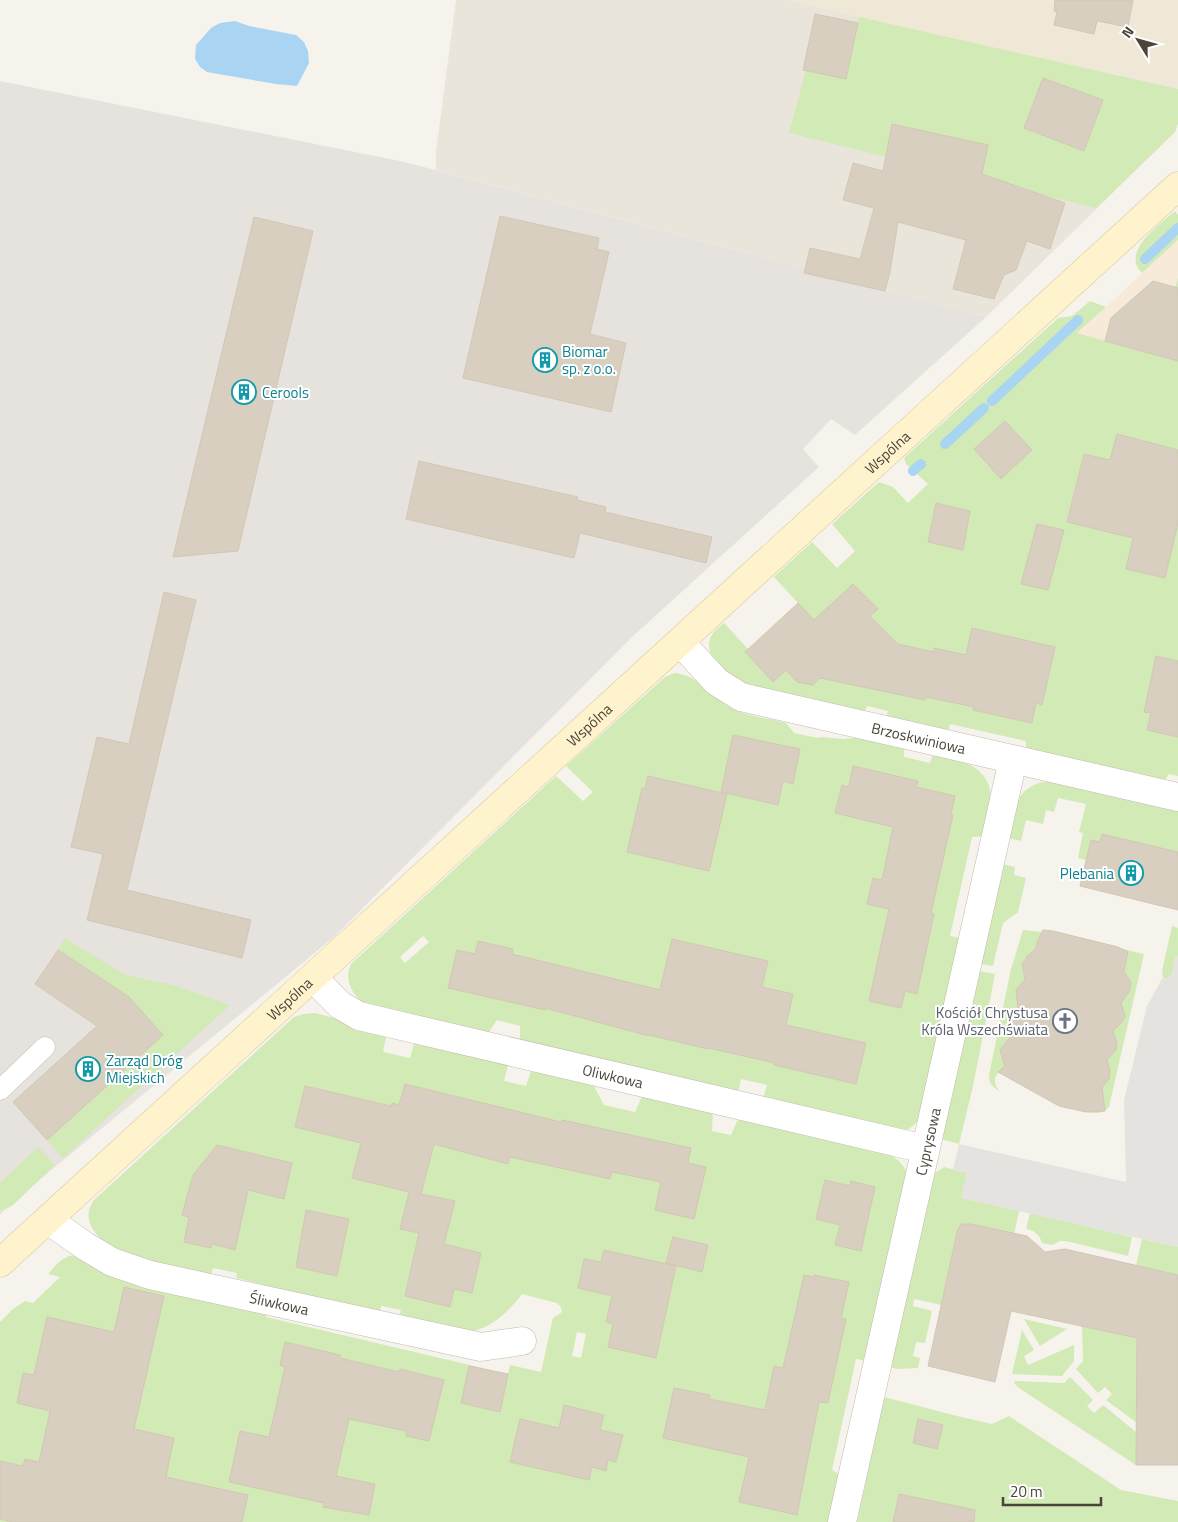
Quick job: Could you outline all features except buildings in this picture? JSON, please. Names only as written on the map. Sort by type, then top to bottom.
[{"type":"street","name":"Wspólna","points":[[0,1263],[1178,186]]},
{"type":"street","name":"Brzoskwiniowa","points":[[680,642],[717,682],[742,697],[1178,797]]},
{"type":"street","name":"Cyprysowa","points":[[842,1522],[1013,760]]},
{"type":"street","name":"Oliwkowa","points":[[313,978],[340,1005],[359,1016],[925,1150]]},
{"type":"street","name":"Śliwkowa","points":[[48,1220],[112,1262],[150,1275],[481,1347],[522,1341]]},
{"type":"lane","points":[[0,1090],[45,1047]]},
{"type":"shaded area","points":[[456,0],[787,0],[1178,89],[1178,123],[1175,132],[986,317],[436,170],[436,152]]},
{"type":"shaded area","points":[[787,0],[1178,0],[1178,89],[859,17]]},
{"type":"shaded area","points":[[0,81],[405,162],[986,317],[855,435],[831,419],[803,449],[819,467],[632,637],[334,937],[10,1204],[0,1215]]},
{"type":"shaded area","points":[[1178,240],[1178,278],[1175,287],[1105,341],[1077,334]]},
{"type":"shaded area","points":[[1176,956],[1178,956],[1178,1247],[961,1198],[967,1173],[953,1170],[959,1144],[1126,1182],[1124,1100],[1147,1006],[1163,977],[1165,979],[1171,977]]},
{"type":"green space","points":[[859,17],[1178,89],[1178,123],[1175,132],[1096,208],[789,133],[806,70],[846,79]]},
{"type":"green space","points":[[1175,211],[1178,215],[1178,240],[1142,273],[1136,265],[1136,256],[1139,248],[1152,231]]},
{"type":"green space","points":[[1178,278],[1178,776],[1169,774],[1164,781],[1026,749],[1026,741],[950,724],[948,732],[886,718],[888,711],[867,706],[864,713],[782,696],[747,685],[729,675],[716,663],[709,649],[710,641],[713,633],[724,623],[748,649],[746,653],[773,681],[775,680],[798,603],[774,577],[812,542],[837,568],[855,551],[832,524],[879,482],[893,487],[908,503],[928,484],[906,464],[904,458],[1058,318],[1072,316],[1090,301],[1106,307],[1077,333],[1105,341],[1155,309],[1175,287]]},
{"type":"green space","points":[[674,673],[691,678],[699,682],[733,709],[786,723],[794,733],[818,738],[856,738],[904,748],[904,757],[930,763],[933,755],[955,760],[973,767],[986,780],[990,795],[989,811],[983,836],[972,837],[950,936],[960,938],[920,1119],[902,1133],[762,1101],[767,1085],[741,1079],[738,1094],[520,1043],[520,1026],[497,1020],[487,1035],[362,1003],[352,990],[348,975],[351,964],[556,776],[583,801],[593,792],[566,766],[665,677]],"holes":[[[423,936],[429,942],[405,963],[400,957]]]},
{"type":"green space","points":[[1043,782],[1178,811],[1178,852],[1103,834],[1100,842],[1086,860],[1078,858],[1083,833],[1079,832],[1086,804],[1058,798],[1054,812],[1046,810],[1043,824],[1026,820],[1021,841],[1008,838],[1016,803],[1020,796],[1033,785]]},
{"type":"green space","points":[[1002,864],[1015,867],[1014,875],[1026,878],[1018,912],[1003,923],[993,966],[980,964]]},
{"type":"green space","points":[[1172,926],[1178,928],[1178,956],[1176,956],[1171,977],[1165,979],[1162,971]]},
{"type":"green space","points":[[1023,930],[1043,932],[1038,940],[1034,956],[1029,954],[1023,963],[1024,973],[1030,975],[1017,992],[1020,1013],[1009,1020],[1010,1028],[1016,1032],[1005,1060],[1007,1072],[999,1072],[995,1079],[995,1084],[1000,1091],[992,1085],[989,1075],[1011,969]]},
{"type":"green space","points":[[65,938],[123,974],[176,986],[230,1005],[63,1158],[47,1140],[163,1035],[129,997],[58,950]]},
{"type":"green space","points":[[1123,949],[1144,954],[1109,1107],[1101,1112],[1086,1112],[1096,1111],[1096,1092],[1106,1081],[1110,1071],[1109,1067],[1103,1064],[1113,1053],[1117,1045],[1117,1041],[1109,1035],[1124,1018],[1116,1006],[1127,994],[1131,984],[1123,976],[1127,958]]},
{"type":"green space","points":[[979,971],[995,974],[973,1086],[959,1144],[941,1139]]},
{"type":"green space","points":[[315,1013],[387,1032],[383,1052],[410,1058],[415,1040],[509,1061],[504,1081],[526,1086],[532,1068],[591,1081],[604,1105],[635,1112],[643,1094],[713,1111],[712,1131],[731,1135],[739,1117],[891,1155],[898,1161],[907,1173],[867,1361],[856,1359],[832,1470],[841,1478],[831,1522],[0,1522],[0,1322],[13,1309],[25,1301],[33,1303],[60,1277],[48,1274],[61,1261],[73,1255],[267,1312],[266,1317],[508,1374],[510,1365],[541,1372],[553,1318],[562,1312],[561,1307],[557,1303],[522,1294],[498,1319],[484,1327],[468,1332],[399,1316],[401,1310],[381,1306],[380,1313],[236,1278],[237,1273],[213,1268],[211,1275],[141,1259],[107,1243],[95,1233],[88,1217],[93,1201],[294,1017]],"holes":[[[577,1332],[586,1334],[581,1358],[572,1356]]]},
{"type":"green space","points":[[38,1147],[55,1165],[13,1205],[0,1210],[0,1183]]},
{"type":"green space","points":[[944,1167],[967,1173],[962,1198],[1019,1211],[1014,1234],[971,1224],[959,1228],[941,1305],[914,1299],[913,1306],[932,1311],[925,1343],[916,1342],[913,1356],[920,1358],[918,1368],[897,1369],[890,1367],[935,1173]]},
{"type":"green space","points":[[1030,1213],[1132,1237],[1128,1256],[1066,1241],[1060,1241],[1052,1245],[1042,1243],[1036,1233],[1026,1229]]},
{"type":"green space","points":[[1142,1239],[1178,1247],[1178,1275],[1136,1265]]},
{"type":"green space","points":[[1024,1319],[1067,1329],[1040,1346]]},
{"type":"green space","points":[[1082,1326],[1167,1345],[1137,1423],[1106,1400],[1112,1394],[1105,1387],[1098,1393],[1076,1369],[1083,1361]]},
{"type":"green space","points":[[1022,1330],[1034,1350],[1024,1356],[1028,1365],[1074,1345],[1074,1361],[1062,1376],[1012,1374]]},
{"type":"green space","points":[[1070,1377],[1093,1400],[1087,1406],[1094,1413],[1103,1405],[1136,1432],[1136,1465],[1019,1388],[1014,1381],[1064,1383]]},
{"type":"green space","points":[[884,1397],[992,1424],[1009,1416],[1121,1490],[1178,1501],[1178,1522],[857,1522]]},
{"type":"water","points":[[235,21],[249,26],[296,35],[304,42],[308,51],[309,63],[297,86],[207,72],[200,67],[195,59],[196,45],[211,28],[220,23]]},
{"type":"waterway","points":[[1145,259],[1178,228]]},
{"type":"waterway","points":[[992,401],[1078,320]]},
{"type":"waterway","points":[[945,444],[984,408]]},
{"type":"waterway","points":[[913,471],[921,464]]},
{"type":"place","name":"Biomar sp. z o.o.","points":[[545,360]]},
{"type":"place","name":"Cerools","points":[[244,392]]},
{"type":"place","name":"Plebania","points":[[1131,873]]},
{"type":"place","name":"Kościół Chrystusa Króla Wszechświata","points":[[1065,1021]]},
{"type":"place","name":"Zarząd Dróg Miejskich","points":[[88,1069]]}]
